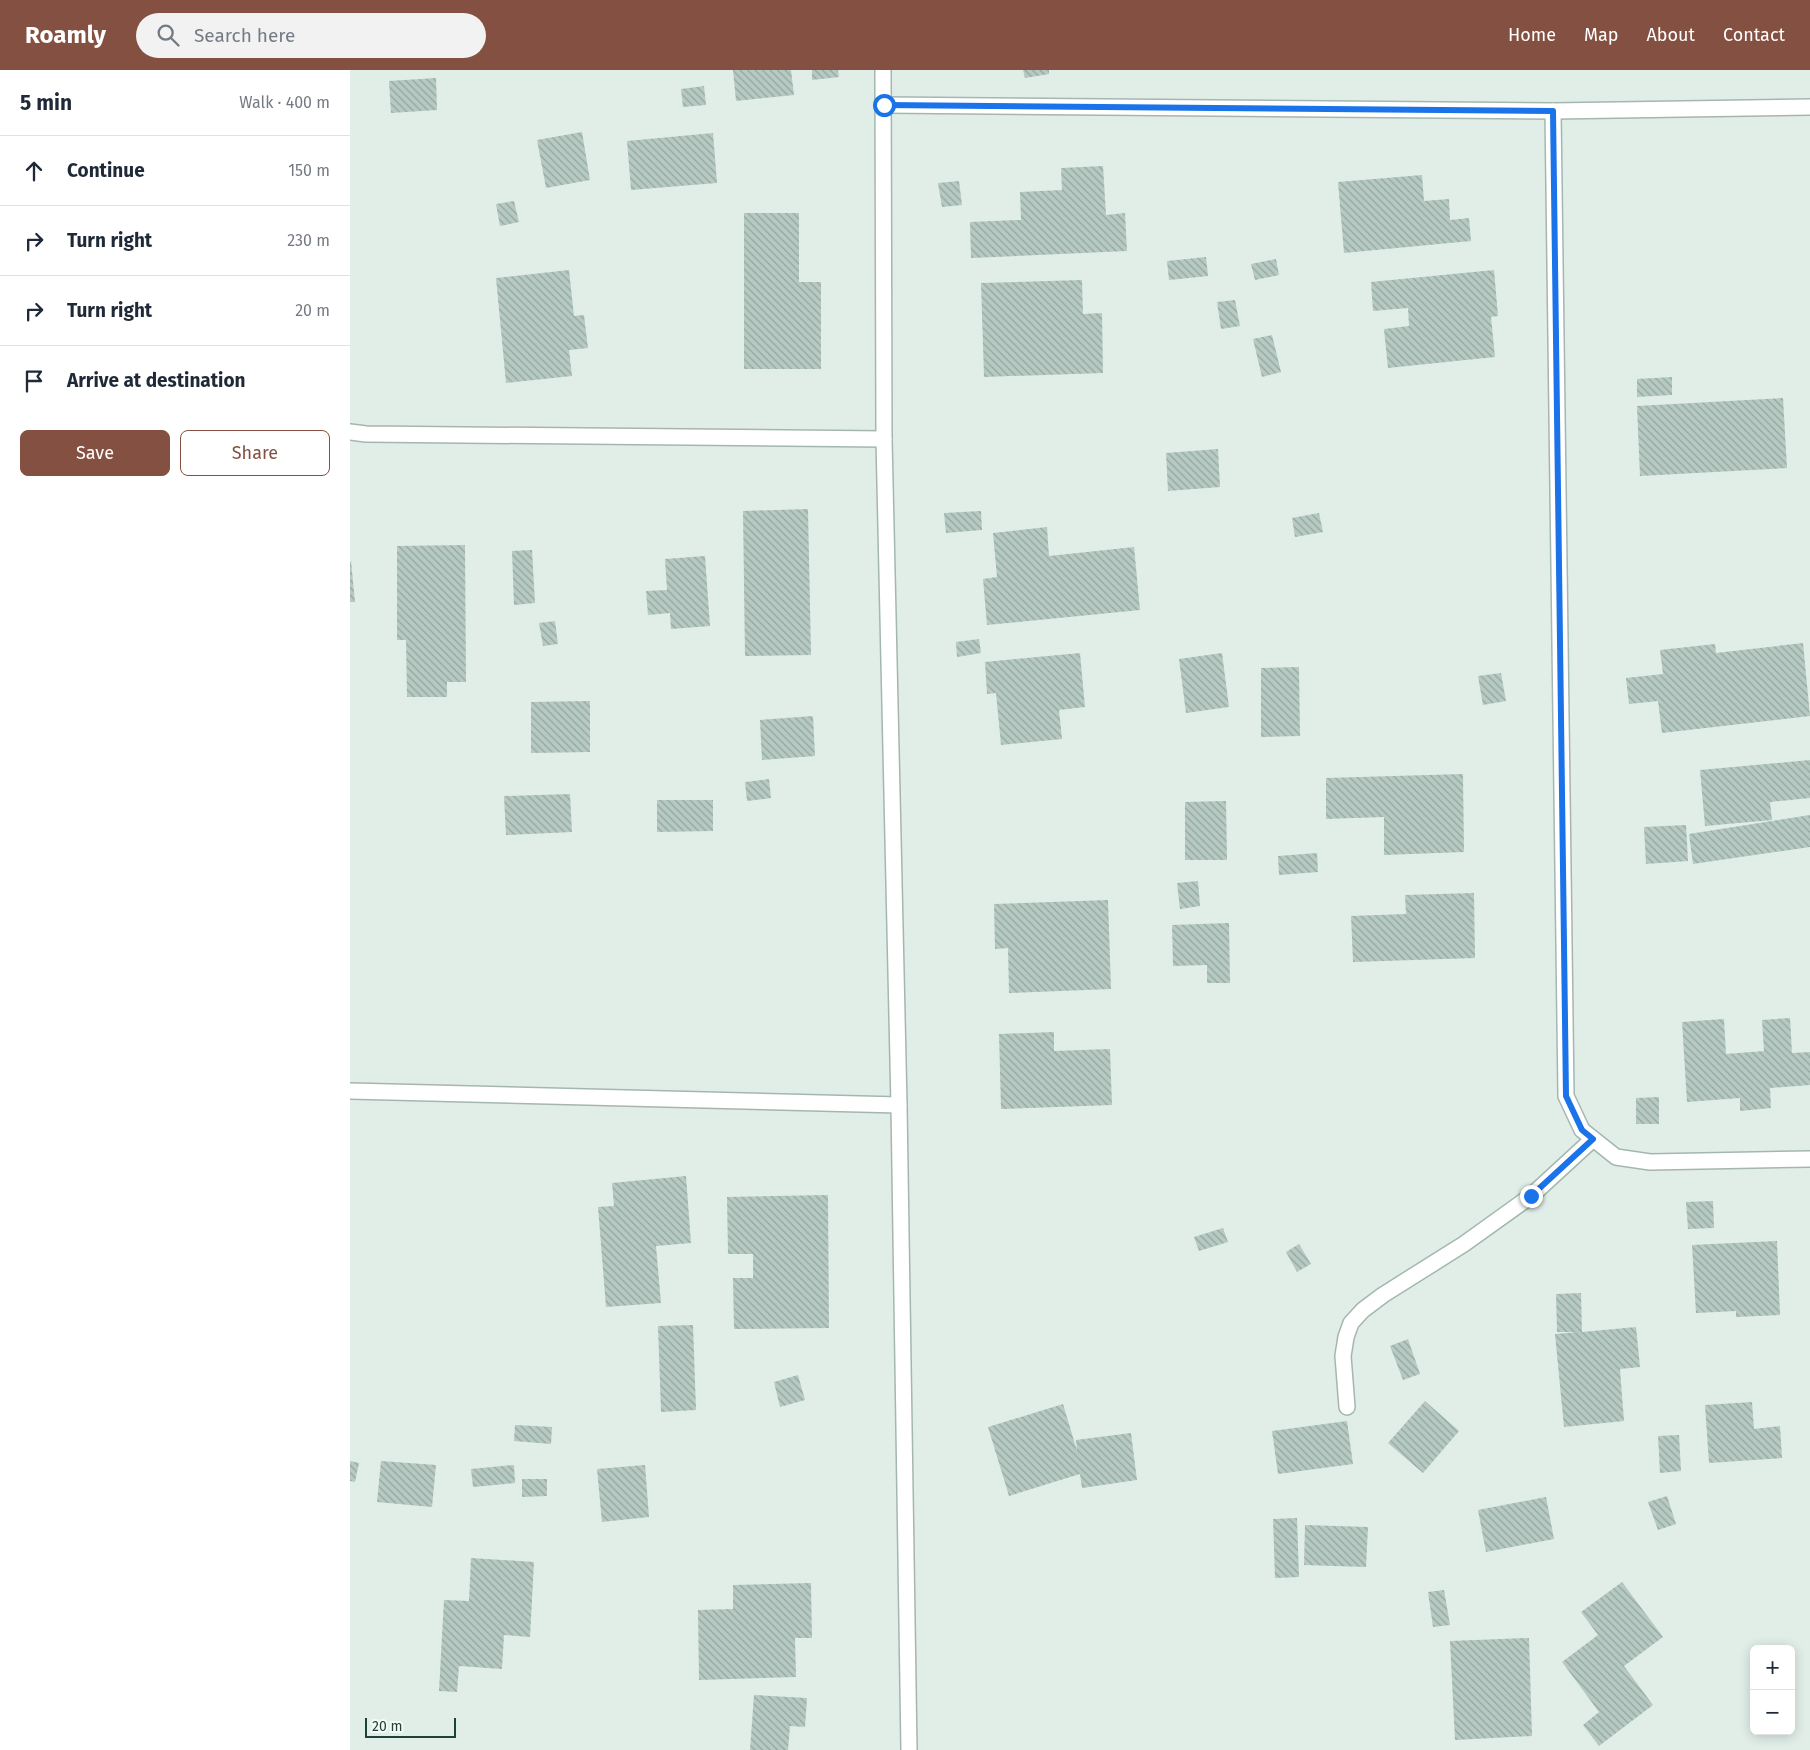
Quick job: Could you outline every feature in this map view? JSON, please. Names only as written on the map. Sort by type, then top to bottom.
[{"type":"street","points":[[883,70],[884,440],[899,1105],[909,1750]]},
{"type":"street","points":[[884,105],[1553,111],[1810,107]]},
{"type":"street","points":[[1553,111],[1566,1096],[1582,1130],[1616,1157],[1650,1162],[1810,1159]]},
{"type":"street","points":[[350,432],[366,434],[884,440]]},
{"type":"street","points":[[350,1091],[899,1105]]},
{"type":"street","points":[[1347,1407],[1343,1356],[1346,1337],[1351,1323],[1364,1310],[1383,1296],[1464,1244],[1531,1196],[1593,1139]]},
{"type":"building","points":[[733,70],[791,70],[794,95],[736,101]]},
{"type":"building","points":[[812,70],[838,70],[839,77],[812,80]]},
{"type":"building","points":[[1023,70],[1049,70],[1049,74],[1025,78]]},
{"type":"building","points":[[436,78],[437,110],[391,113],[389,81]]},
{"type":"building","points":[[704,86],[706,105],[683,107],[681,89]]},
{"type":"building","points":[[582,132],[590,180],[546,188],[537,140]]},
{"type":"building","points":[[713,133],[717,183],[631,190],[627,141]]},
{"type":"building","points":[[1103,166],[1106,215],[1125,213],[1127,251],[971,258],[970,222],[1021,220],[1020,192],[1062,190],[1061,168]]},
{"type":"building","points":[[1422,175],[1424,201],[1449,199],[1450,220],[1469,218],[1471,241],[1344,253],[1338,182]]},
{"type":"building","points":[[959,181],[962,205],[942,207],[938,183]]},
{"type":"building","points":[[514,201],[519,222],[500,226],[496,204]]},
{"type":"building","points":[[744,213],[799,213],[799,282],[821,282],[821,369],[744,369]]},
{"type":"building","points":[[1206,257],[1208,276],[1169,280],[1167,261]]},
{"type":"building","points":[[1276,259],[1279,275],[1255,280],[1251,264]]},
{"type":"building","points":[[569,270],[574,316],[584,315],[588,348],[569,350],[572,376],[506,383],[496,278]]},
{"type":"building","points":[[1494,270],[1498,316],[1491,317],[1495,357],[1388,368],[1384,329],[1409,326],[1408,308],[1373,311],[1371,282]]},
{"type":"building","points":[[1082,280],[1083,314],[1102,313],[1103,373],[984,377],[981,283]]},
{"type":"building","points":[[1235,300],[1240,326],[1221,329],[1217,302]]},
{"type":"building","points":[[1272,335],[1281,372],[1262,377],[1253,339]]},
{"type":"building","points":[[1672,377],[1672,395],[1637,397],[1637,379]]},
{"type":"building","points":[[1783,398],[1787,468],[1640,476],[1637,406]]},
{"type":"building","points":[[1218,449],[1220,487],[1168,491],[1166,453]]},
{"type":"building","points":[[808,509],[811,655],[745,656],[743,511]]},
{"type":"building","points":[[981,511],[982,530],[946,533],[944,513]]},
{"type":"building","points":[[1319,513],[1323,532],[1295,537],[1292,518]]},
{"type":"building","points":[[1047,527],[1049,556],[1134,547],[1140,610],[987,625],[983,579],[997,577],[993,533]]},
{"type":"building","points":[[465,545],[466,682],[447,682],[447,697],[407,697],[406,640],[397,640],[397,546]]},
{"type":"building","points":[[532,550],[535,603],[514,605],[512,551]]},
{"type":"building","points":[[705,556],[710,626],[671,629],[670,613],[648,615],[646,591],[667,590],[665,559]]},
{"type":"building","points":[[351,561],[355,602],[350,602]]},
{"type":"building","points":[[555,621],[558,644],[543,646],[539,623]]},
{"type":"building","points":[[979,639],[981,653],[957,657],[956,642]]},
{"type":"building","points":[[1803,643],[1810,716],[1662,733],[1658,701],[1629,704],[1626,678],[1663,674],[1660,650],[1715,644],[1716,653]]},
{"type":"building","points":[[1080,653],[1085,707],[1059,710],[1062,739],[1001,745],[996,693],[987,694],[985,662]]},
{"type":"building","points":[[1222,653],[1229,707],[1186,713],[1179,659]]},
{"type":"building","points":[[1299,667],[1300,736],[1261,737],[1261,668]]},
{"type":"building","points":[[1501,673],[1506,701],[1483,705],[1478,676]]},
{"type":"building","points":[[590,701],[590,752],[531,753],[531,702]]},
{"type":"building","points":[[813,716],[815,756],[762,760],[760,720]]},
{"type":"building","points":[[1810,760],[1810,798],[1770,802],[1772,820],[1705,826],[1700,770]]},
{"type":"building","points":[[1463,774],[1464,852],[1384,855],[1384,817],[1326,819],[1326,778]]},
{"type":"building","points":[[769,779],[771,798],[747,801],[745,782]]},
{"type":"building","points":[[570,794],[572,832],[506,835],[504,796]]},
{"type":"building","points":[[657,800],[713,800],[713,831],[657,832]]},
{"type":"building","points":[[1226,801],[1227,860],[1185,860],[1185,802]]},
{"type":"building","points":[[1810,815],[1810,847],[1693,864],[1689,834]]},
{"type":"building","points":[[1686,825],[1688,861],[1646,864],[1644,827]]},
{"type":"building","points":[[1317,853],[1318,872],[1279,875],[1278,856]]},
{"type":"building","points":[[1198,881],[1200,906],[1180,909],[1177,883]]},
{"type":"building","points":[[1474,893],[1475,958],[1353,962],[1351,916],[1406,914],[1405,895]]},
{"type":"building","points":[[1108,900],[1111,989],[1009,993],[1008,948],[995,949],[994,904]]},
{"type":"building","points":[[1229,923],[1230,983],[1207,983],[1207,965],[1173,966],[1172,925]]},
{"type":"building","points":[[1790,1018],[1792,1053],[1810,1052],[1810,1085],[1770,1088],[1771,1108],[1740,1111],[1740,1098],[1687,1102],[1682,1022],[1724,1019],[1726,1054],[1764,1051],[1762,1020]]},
{"type":"building","points":[[1054,1032],[1054,1051],[1110,1049],[1112,1105],[1001,1109],[999,1034]]},
{"type":"building","points":[[1659,1097],[1659,1124],[1636,1124],[1636,1098]]},
{"type":"building","points":[[686,1176],[691,1243],[656,1246],[661,1303],[606,1307],[598,1207],[614,1206],[612,1183]]},
{"type":"building","points":[[828,1195],[829,1328],[734,1329],[733,1278],[753,1278],[753,1254],[728,1254],[727,1197]]},
{"type":"building","points":[[1713,1201],[1714,1228],[1688,1229],[1686,1202]]},
{"type":"building","points":[[1223,1228],[1228,1242],[1199,1251],[1194,1237]]},
{"type":"building","points":[[1777,1241],[1780,1315],[1736,1317],[1736,1311],[1696,1313],[1692,1245]]},
{"type":"building","points":[[1299,1244],[1311,1264],[1297,1272],[1286,1252]]},
{"type":"building","points":[[1581,1293],[1582,1332],[1636,1327],[1640,1367],[1620,1369],[1624,1421],[1564,1427],[1555,1334],[1578,1332],[1557,1332],[1556,1294]]},
{"type":"building","points":[[693,1325],[696,1410],[661,1412],[658,1326]]},
{"type":"building","points":[[1408,1339],[1420,1374],[1403,1380],[1390,1346]]},
{"type":"building","points":[[798,1375],[805,1400],[780,1407],[774,1382]]},
{"type":"building","points":[[1425,1401],[1459,1431],[1423,1473],[1388,1443]]},
{"type":"building","points":[[1752,1402],[1754,1429],[1780,1426],[1782,1458],[1709,1463],[1705,1405]]},
{"type":"building","points":[[1063,1404],[1077,1451],[1076,1440],[1131,1433],[1137,1480],[1082,1488],[1080,1474],[1009,1496],[988,1427]]},
{"type":"building","points":[[1347,1421],[1353,1464],[1278,1474],[1272,1431]]},
{"type":"building","points":[[515,1425],[552,1427],[551,1444],[514,1441]]},
{"type":"building","points":[[1679,1435],[1681,1471],[1660,1473],[1658,1436]]},
{"type":"building","points":[[350,1461],[359,1463],[355,1482],[350,1481]]},
{"type":"building","points":[[381,1461],[436,1465],[432,1507],[377,1502]]},
{"type":"building","points":[[514,1465],[515,1483],[473,1487],[471,1469]]},
{"type":"building","points":[[645,1465],[649,1517],[602,1522],[597,1469]]},
{"type":"building","points":[[522,1479],[547,1479],[547,1496],[522,1497]]},
{"type":"building","points":[[1667,1496],[1676,1524],[1658,1530],[1648,1502]]},
{"type":"building","points":[[1546,1497],[1554,1539],[1486,1552],[1478,1510]]},
{"type":"building","points":[[1297,1518],[1299,1577],[1275,1578],[1273,1519]]},
{"type":"building","points":[[1305,1525],[1368,1527],[1366,1567],[1304,1565]]},
{"type":"building","points":[[471,1558],[534,1562],[530,1637],[504,1635],[502,1669],[459,1666],[457,1692],[439,1691],[444,1600],[469,1601]]},
{"type":"building","points":[[1622,1582],[1663,1637],[1624,1666],[1653,1705],[1599,1746],[1583,1725],[1599,1712],[1562,1662],[1598,1635],[1581,1612]]},
{"type":"building","points":[[811,1583],[812,1638],[795,1638],[796,1677],[699,1680],[698,1610],[733,1609],[733,1585]]},
{"type":"building","points":[[1444,1590],[1450,1625],[1433,1627],[1428,1592]]},
{"type":"building","points":[[1529,1638],[1532,1736],[1455,1740],[1450,1641]]},
{"type":"building","points":[[754,1695],[807,1698],[805,1727],[790,1726],[788,1750],[750,1750]]},
{"type":"route","points":[[884,105],[1553,111],[1566,1096],[1582,1130],[1593,1139],[1531,1196]]}]
